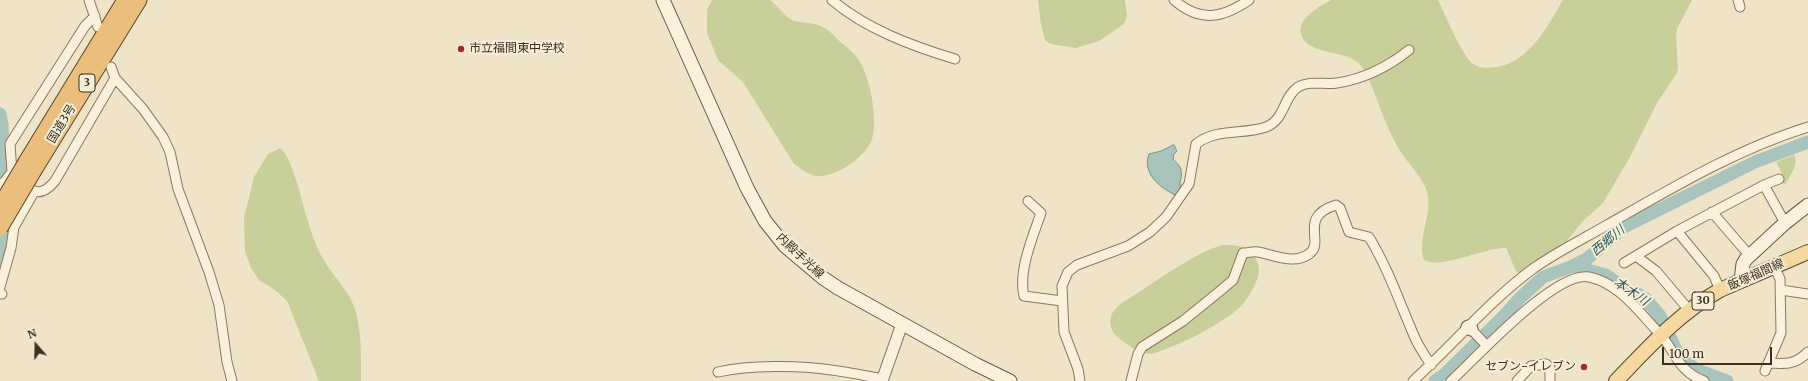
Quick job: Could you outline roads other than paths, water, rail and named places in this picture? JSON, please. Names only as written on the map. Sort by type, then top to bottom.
[{"type":"highway","name":"国道3号","points":[[0,228],[31,164],[125,0]]},
{"type":"highway","name":"国道3号","points":[[0,206],[31,164],[139,0]]},
{"type":"main road","name":"内殿手光線","points":[[663,0],[747,188],[770,227],[785,246],[823,278],[902,324],[975,364],[1010,381]]},
{"type":"main road","points":[[1741,281],[1743,264],[1750,255],[1785,223],[1808,205]]},
{"type":"main road","name":"飯塚福間線","points":[[1616,381],[1664,332],[1689,310],[1720,290],[1808,252]]},
{"type":"street","points":[[89,0],[98,27]]},
{"type":"street","points":[[832,0],[866,23],[934,53],[955,59]]},
{"type":"street","points":[[1174,0],[1195,14],[1206,16],[1222,15],[1235,10],[1249,0]]},
{"type":"street","points":[[0,187],[12,172],[10,144],[85,26],[95,16]]},
{"type":"street","points":[[1080,381],[1078,369],[1064,332],[1062,286],[1068,272],[1077,265],[1128,246],[1150,232],[1166,217],[1189,184],[1196,144],[1202,139],[1211,136],[1268,126],[1283,112],[1288,97],[1298,87],[1314,83],[1335,84],[1350,81],[1396,60],[1409,50]]},
{"type":"street","points":[[112,67],[115,78],[144,109],[163,137],[170,152],[178,189],[209,272],[218,305],[227,362],[232,381]]},
{"type":"street","points":[[12,172],[34,192],[48,190],[55,181],[115,78]]},
{"type":"street","points":[[1413,381],[1470,328],[1495,300],[1535,267],[1709,168],[1778,137],[1808,127]]},
{"type":"street","points":[[1624,263],[1676,231],[1764,185],[1779,179]]},
{"type":"street","points":[[1764,185],[1785,223]]},
{"type":"street","points":[[1,292],[14,227],[34,192]]},
{"type":"street","points":[[1028,200],[1041,213],[1030,246],[1025,268],[1024,296],[1062,301]]},
{"type":"street","points":[[1131,381],[1138,354],[1142,347],[1183,321],[1233,280],[1242,253],[1256,252],[1290,259],[1307,256],[1312,252],[1314,244],[1315,220],[1319,213],[1336,205],[1340,208],[1349,232],[1369,237],[1378,251],[1400,298],[1416,339],[1431,365]]},
{"type":"street","points":[[1712,212],[1750,255]]},
{"type":"street","points":[[1676,231],[1714,276],[1720,290]]},
{"type":"street","points":[[1636,256],[1656,271],[1689,310]]},
{"type":"street","points":[[1774,266],[1780,279],[1781,333],[1766,367],[1793,363],[1800,360],[1808,352]]},
{"type":"street","points":[[1451,381],[1486,345],[1547,292],[1562,283],[1585,276],[1606,283],[1617,289],[1664,332],[1679,363],[1704,381]]},
{"type":"street","points":[[1781,290],[1808,294]]},
{"type":"street","points":[[718,372],[739,367],[804,368],[831,370],[883,380],[902,324]]},
{"type":"street","points":[[1470,328],[1486,345]]},
{"type":"street","points":[[1517,381],[1531,366],[1546,364],[1550,368],[1550,381]]},
{"type":"water","points":[[1174,145],[1177,151],[1174,154],[1173,159],[1181,169],[1181,189],[1175,195],[1163,188],[1153,179],[1147,161],[1149,154],[1161,151]]},
{"type":"waterway","points":[[0,114],[2,125],[5,192]]},
{"type":"waterway","name":"西郷川","points":[[1435,381],[1444,375],[1504,316],[1519,299],[1543,277],[1573,266],[1588,258],[1624,227],[1755,162],[1808,142]]},
{"type":"waterway","points":[[0,264],[6,246],[6,214]]},
{"type":"waterway","name":"本木川","points":[[1573,266],[1606,275],[1632,294],[1638,294],[1646,299],[1660,316],[1679,356],[1695,369],[1727,381]]},
{"type":"place","name":"市立福間東中学校","points":[[461,49]]},
{"type":"place","name":"セブン-イレブン","points":[[1584,367]]}]
